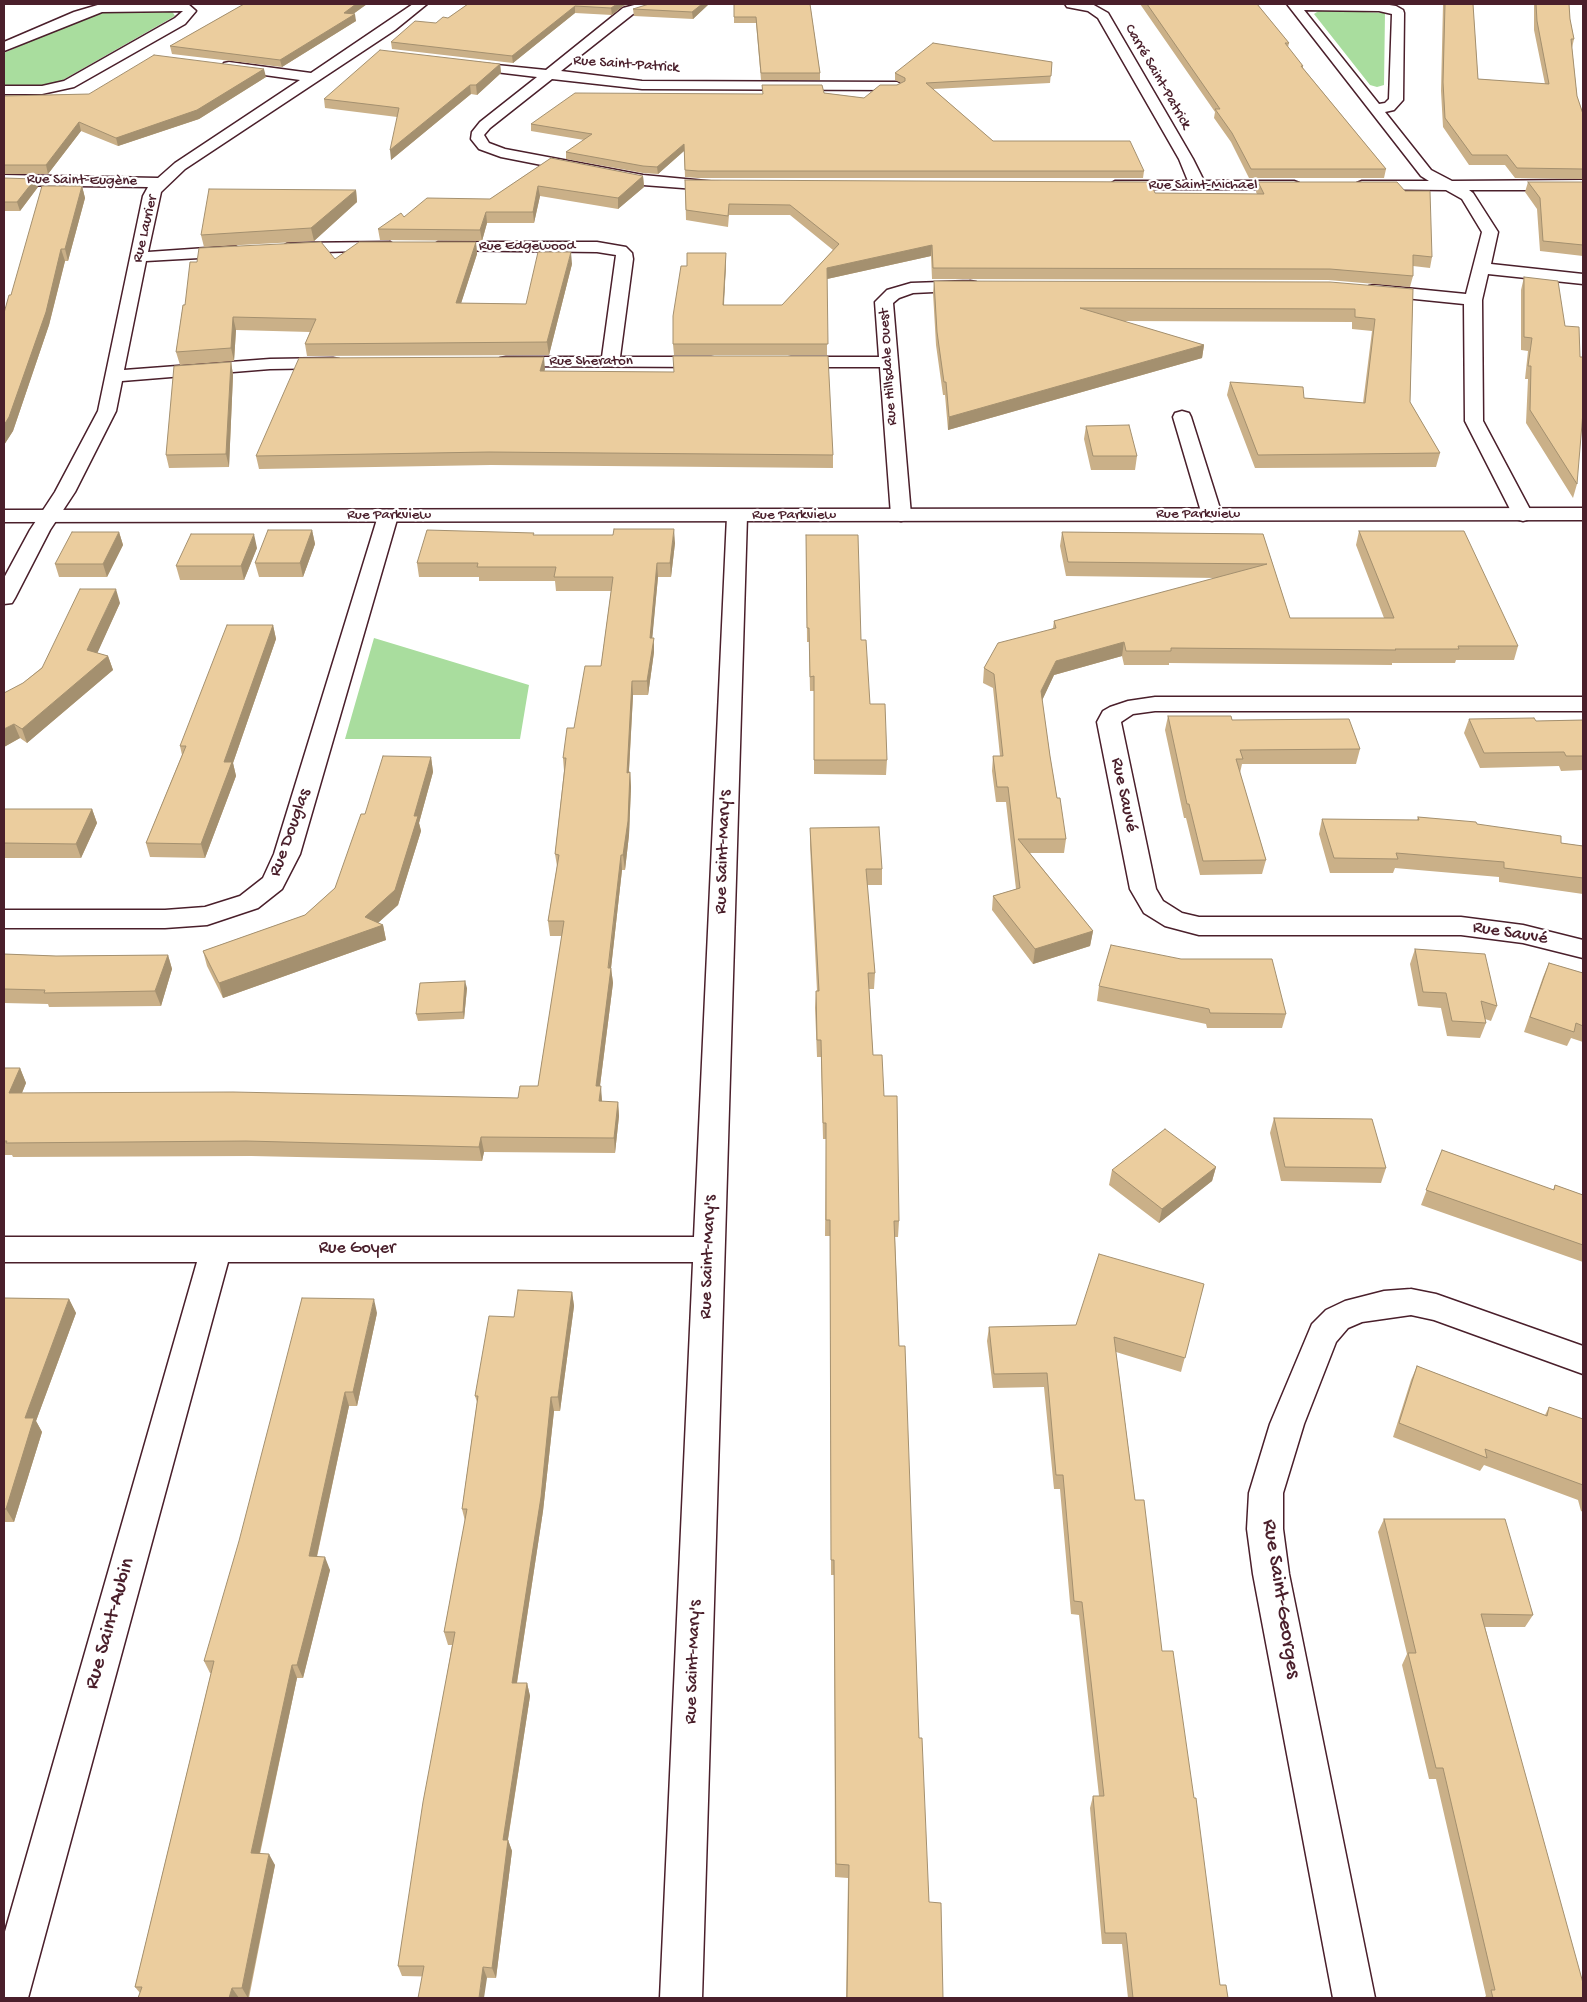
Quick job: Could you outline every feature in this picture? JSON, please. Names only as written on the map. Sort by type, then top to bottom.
[{"type":"street","name":"Rue Laurier","points":[[4,598],[40,530],[65,492],[108,411],[150,196],[159,183],[180,166],[314,78],[421,4]]},
{"type":"street","points":[[650,4],[628,11],[485,126],[478,135],[480,143],[501,153],[643,180],[734,186]]},
{"type":"street","name":"Carré Saint-Patrick","points":[[1071,4],[1092,8],[1103,16],[1186,159],[1198,186]]},
{"type":"street","points":[[1294,5],[1426,173],[1468,196],[1490,232],[1473,300],[1474,421],[1523,514]]},
{"type":"street","points":[[1294,5],[1379,7],[1392,9],[1398,13],[1396,100],[1389,107],[1375,109]]},
{"type":"street","points":[[4,47],[92,10],[126,6],[175,6],[189,9],[189,14],[180,21],[65,85],[33,90],[4,90]]},
{"type":"street","points":[[354,50],[373,52]]},
{"type":"street","points":[[125,53],[144,55]]},
{"type":"street","name":"Rue Saint-Patrick","points":[[451,62],[642,85],[897,86]]},
{"type":"street","points":[[213,64],[314,78]]},
{"type":"street","name":"Rue Saint-Eugène","points":[[4,180],[124,180],[159,183]]},
{"type":"street","name":"Rue Saint-Michael","points":[[1101,186],[1308,186]]},
{"type":"street","points":[[1348,186],[1583,186]]},
{"type":"street","name":"Rue Edgewood","points":[[270,249],[597,247],[620,250],[624,253],[625,259],[610,362]]},
{"type":"street","points":[[139,257],[253,250]]},
{"type":"street","points":[[1481,268],[1583,279]]},
{"type":"street","name":"Rue Hillsdale Ouest","points":[[901,515],[882,307],[887,298],[911,288],[985,286]]},
{"type":"street","points":[[1360,289],[1473,300]]},
{"type":"street","name":"Rue Sheraton","points":[[484,362],[728,362]]},
{"type":"street","points":[[777,362],[888,362]]},
{"type":"street","points":[[115,376],[270,364],[348,363]]},
{"type":"street","points":[[1182,416],[1212,515]]},
{"type":"street","name":"Rue Parkview","points":[[4,516],[1583,514]]},
{"type":"street","name":"Rue Douglas","points":[[4,920],[165,919],[207,916],[249,902],[273,883],[287,854],[388,516]]},
{"type":"street","name":"Rue Saint-Mary's","points":[[681,1998],[737,516]]},
{"type":"street","name":"Rue Sauvé","points":[[1583,704],[1155,704],[1128,708],[1118,712],[1112,716],[1109,729],[1143,889],[1153,907],[1174,920],[1198,926],[1461,926],[1523,934],[1583,949]]},
{"type":"street","name":"Rue Goyer","points":[[4,1249],[709,1250]]},
{"type":"street","name":"Rue Saint-Aubin","points":[[7,1998],[216,1249]]},
{"type":"street","name":"Rue Saint-Georges","points":[[1354,1998],[1271,1574],[1265,1529],[1266,1493],[1287,1424],[1323,1334],[1337,1319],[1350,1313],[1384,1304],[1411,1302],[1436,1307],[1583,1360]]},
{"type":"green space","points":[[1320,10],[1385,13],[1384,85],[1377,87],[1370,85],[1314,14]]},
{"type":"green space","points":[[107,11],[172,11],[175,16],[61,81],[45,86],[4,86],[4,53],[90,15]]},
{"type":"green space","points":[[374,638],[529,685],[520,739],[345,739]]},
{"type":"building","points":[[244,4],[356,4],[344,13],[355,14],[280,60],[170,46]]},
{"type":"building","points":[[468,4],[617,4],[611,8],[575,6],[512,56],[391,42],[415,21],[436,23],[443,17],[448,18]]},
{"type":"building","points":[[649,4],[702,4],[692,12],[633,9]]},
{"type":"building","points":[[734,4],[810,4],[820,73],[761,73],[756,17],[734,17]]},
{"type":"building","points":[[1147,4],[1257,4],[1289,43],[1285,43],[1303,66],[1301,66],[1386,169],[1251,169],[1232,133],[1215,109],[1220,109]]},
{"type":"building","points":[[1445,4],[1473,4],[1478,79],[1549,84],[1537,21],[1536,4],[1569,4],[1574,39],[1571,39],[1577,96],[1583,114],[1583,169],[1517,168],[1507,155],[1472,155],[1445,118],[1443,82]]},
{"type":"building","points":[[933,43],[1052,62],[1051,76],[926,83],[993,141],[1130,141],[1144,171],[698,171],[685,170],[684,144],[657,167],[643,166],[566,152],[592,134],[531,124],[575,93],[763,94],[762,85],[822,85],[824,93],[864,98],[880,85],[897,85],[905,81],[905,78],[895,73]]},
{"type":"building","points":[[380,50],[500,64],[476,85],[470,85],[390,150],[399,108],[324,99]]},
{"type":"building","points":[[154,55],[264,69],[197,110],[116,138],[79,122],[46,165],[4,165],[4,96],[89,94]]},
{"type":"building","points":[[551,158],[643,176],[618,198],[538,186],[533,212],[486,212],[480,230],[378,229],[401,213],[404,217],[427,198],[490,199]]},
{"type":"building","points":[[4,178],[35,179],[17,202],[4,202]]},
{"type":"building","points":[[685,180],[1150,182],[1155,193],[1264,194],[1258,182],[1397,182],[1405,191],[1430,191],[1432,257],[1413,255],[1413,276],[1330,269],[933,268],[932,245],[827,268],[828,344],[673,344],[673,316],[681,266],[687,266],[687,253],[726,253],[723,305],[782,305],[839,244],[790,205],[729,204],[728,216],[686,210]]},
{"type":"building","points":[[1528,182],[1583,182],[1583,245],[1543,241],[1540,198]]},
{"type":"building","points":[[42,186],[82,186],[65,249],[61,249],[46,312],[9,417],[4,425],[4,313],[9,295],[11,295]]},
{"type":"building","points":[[209,189],[356,190],[311,228],[201,235]]},
{"type":"building","points":[[321,242],[335,259],[359,242],[476,242],[456,303],[526,304],[538,252],[571,252],[547,342],[305,344],[316,319],[233,317],[231,348],[176,352],[183,305],[185,305],[190,262],[197,262],[199,248]]},
{"type":"building","points":[[1524,277],[1558,281],[1565,326],[1579,327],[1580,357],[1583,357],[1583,412],[1577,484],[1530,410],[1531,366],[1528,366],[1532,338],[1524,337]]},
{"type":"building","points":[[934,281],[1330,282],[1413,289],[1410,402],[1440,453],[1258,455],[1230,382],[1303,387],[1304,398],[1365,403],[1375,319],[1355,317],[1355,309],[1080,308],[1204,345],[949,417],[946,382],[944,382],[937,332]]},
{"type":"building","points":[[673,356],[828,356],[833,455],[489,452],[256,456],[299,358],[544,357],[540,371],[674,372]]},
{"type":"building","points":[[231,362],[226,454],[166,455],[174,366]]},
{"type":"building","points":[[1129,425],[1137,456],[1093,456],[1086,426]]},
{"type":"building","points":[[614,529],[674,529],[670,563],[657,563],[650,638],[654,638],[647,681],[632,681],[627,773],[630,772],[628,821],[623,855],[621,855],[608,968],[611,968],[596,1086],[601,1086],[599,1101],[618,1102],[614,1138],[481,1137],[479,1147],[246,1141],[6,1143],[7,1141],[4,1141],[4,1068],[20,1068],[9,1093],[233,1092],[518,1098],[520,1086],[538,1086],[564,921],[548,921],[559,855],[555,854],[566,758],[563,758],[567,728],[574,728],[585,666],[601,666],[613,577],[554,577],[556,567],[477,567],[478,563],[417,563],[427,530],[534,533],[533,535],[613,535]]},
{"type":"building","points":[[268,530],[312,530],[300,563],[255,563]]},
{"type":"building","points":[[1359,531],[1464,531],[1518,646],[1458,646],[1459,649],[1396,650],[1171,648],[1171,651],[1126,651],[1124,642],[1056,661],[1041,691],[1057,798],[1060,798],[1066,839],[1018,839],[1093,931],[1035,949],[993,896],[1020,888],[1008,787],[997,787],[993,756],[1003,756],[994,674],[984,668],[998,643],[1056,628],[1054,621],[1267,564],[1068,562],[1062,532],[1263,534],[1290,618],[1394,618]]},
{"type":"building","points":[[72,532],[119,532],[103,564],[55,564]]},
{"type":"building","points":[[191,534],[254,534],[241,566],[176,566]]},
{"type":"building","points":[[806,535],[858,535],[861,640],[866,640],[870,704],[885,704],[887,760],[814,760],[814,676],[810,677],[809,628],[807,628]]},
{"type":"building","points":[[80,589],[116,589],[87,650],[108,656],[22,729],[14,724],[4,729],[4,693],[23,683],[42,668]]},
{"type":"building","points":[[227,625],[273,625],[224,762],[232,762],[201,844],[146,843],[186,746],[180,746]]},
{"type":"building","points":[[1168,716],[1231,716],[1232,720],[1349,719],[1360,749],[1240,750],[1243,759],[1236,759],[1266,860],[1203,861],[1189,804],[1187,804]]},
{"type":"building","points":[[1534,718],[1536,721],[1583,720],[1583,756],[1566,756],[1564,752],[1484,753],[1469,719]]},
{"type":"building","points":[[383,756],[431,757],[414,816],[418,816],[395,890],[365,917],[383,925],[219,983],[203,951],[305,915],[335,888],[361,814],[365,814]]},
{"type":"building","points":[[4,809],[92,809],[76,844],[4,843]]},
{"type":"building","points":[[1418,817],[1476,822],[1477,824],[1561,836],[1561,843],[1583,846],[1583,878],[1504,868],[1504,862],[1396,853],[1398,859],[1334,858],[1322,819],[1419,820]]},
{"type":"building","points":[[879,827],[882,869],[866,869],[875,973],[868,973],[873,1055],[882,1055],[884,1096],[897,1096],[899,1221],[894,1221],[899,1346],[905,1346],[919,1738],[922,1738],[929,1902],[941,1903],[943,1998],[847,1998],[849,1865],[836,1864],[834,1560],[831,1560],[830,1220],[826,1220],[826,1123],[823,1123],[821,1040],[817,1040],[816,991],[819,991],[810,828]]},
{"type":"building","points":[[1111,945],[1181,959],[1272,959],[1286,1014],[1210,1013],[1209,1009],[1099,986]]},
{"type":"building","points":[[1415,949],[1485,954],[1497,1006],[1481,1001],[1486,1023],[1452,1021],[1446,993],[1423,992]]},
{"type":"building","points":[[4,954],[56,956],[168,955],[155,991],[44,993],[45,990],[4,989]]},
{"type":"building","points":[[1549,963],[1583,973],[1583,1026],[1576,1023],[1574,1032],[1530,1017]]},
{"type":"building","points":[[465,981],[463,1012],[416,1014],[420,983]]},
{"type":"building","points":[[1274,1118],[1372,1119],[1386,1168],[1285,1167]]},
{"type":"building","points":[[1165,1129],[1216,1167],[1162,1209],[1112,1170]]},
{"type":"building","points":[[1442,1150],[1554,1190],[1555,1185],[1583,1195],[1583,1245],[1426,1190]]},
{"type":"building","points":[[1099,1254],[1204,1284],[1185,1358],[1114,1337],[1135,1500],[1144,1500],[1162,1651],[1173,1651],[1194,1798],[1196,1798],[1220,1985],[1226,1985],[1228,1998],[1133,1998],[1126,1933],[1105,1933],[1093,1796],[1104,1796],[1082,1602],[1074,1601],[1063,1475],[1056,1475],[1047,1373],[994,1374],[989,1327],[1076,1325]]},
{"type":"building","points":[[518,1290],[572,1292],[558,1397],[551,1397],[541,1497],[512,1683],[527,1683],[503,1840],[508,1840],[492,1968],[483,1967],[479,1998],[418,1998],[424,1966],[398,1966],[423,1802],[455,1632],[444,1632],[467,1509],[462,1509],[478,1396],[475,1396],[489,1316],[514,1317]]},
{"type":"building","points":[[4,1298],[69,1299],[25,1418],[34,1418],[6,1509],[4,1509]]},
{"type":"building","points":[[302,1298],[374,1299],[353,1392],[345,1392],[309,1556],[325,1557],[297,1665],[292,1665],[251,1853],[269,1854],[242,1988],[232,1988],[229,1998],[138,1998],[142,1987],[135,1987],[214,1661],[204,1661],[239,1541]]},
{"type":"building","points":[[1417,1366],[1547,1416],[1549,1407],[1583,1419],[1583,1485],[1485,1449],[1487,1458],[1399,1423]]},
{"type":"building","points":[[1384,1519],[1505,1519],[1533,1615],[1481,1614],[1583,1983],[1583,1998],[1493,1998],[1491,1990],[1495,1990],[1443,1768],[1436,1768],[1408,1653],[1416,1653]]}]
